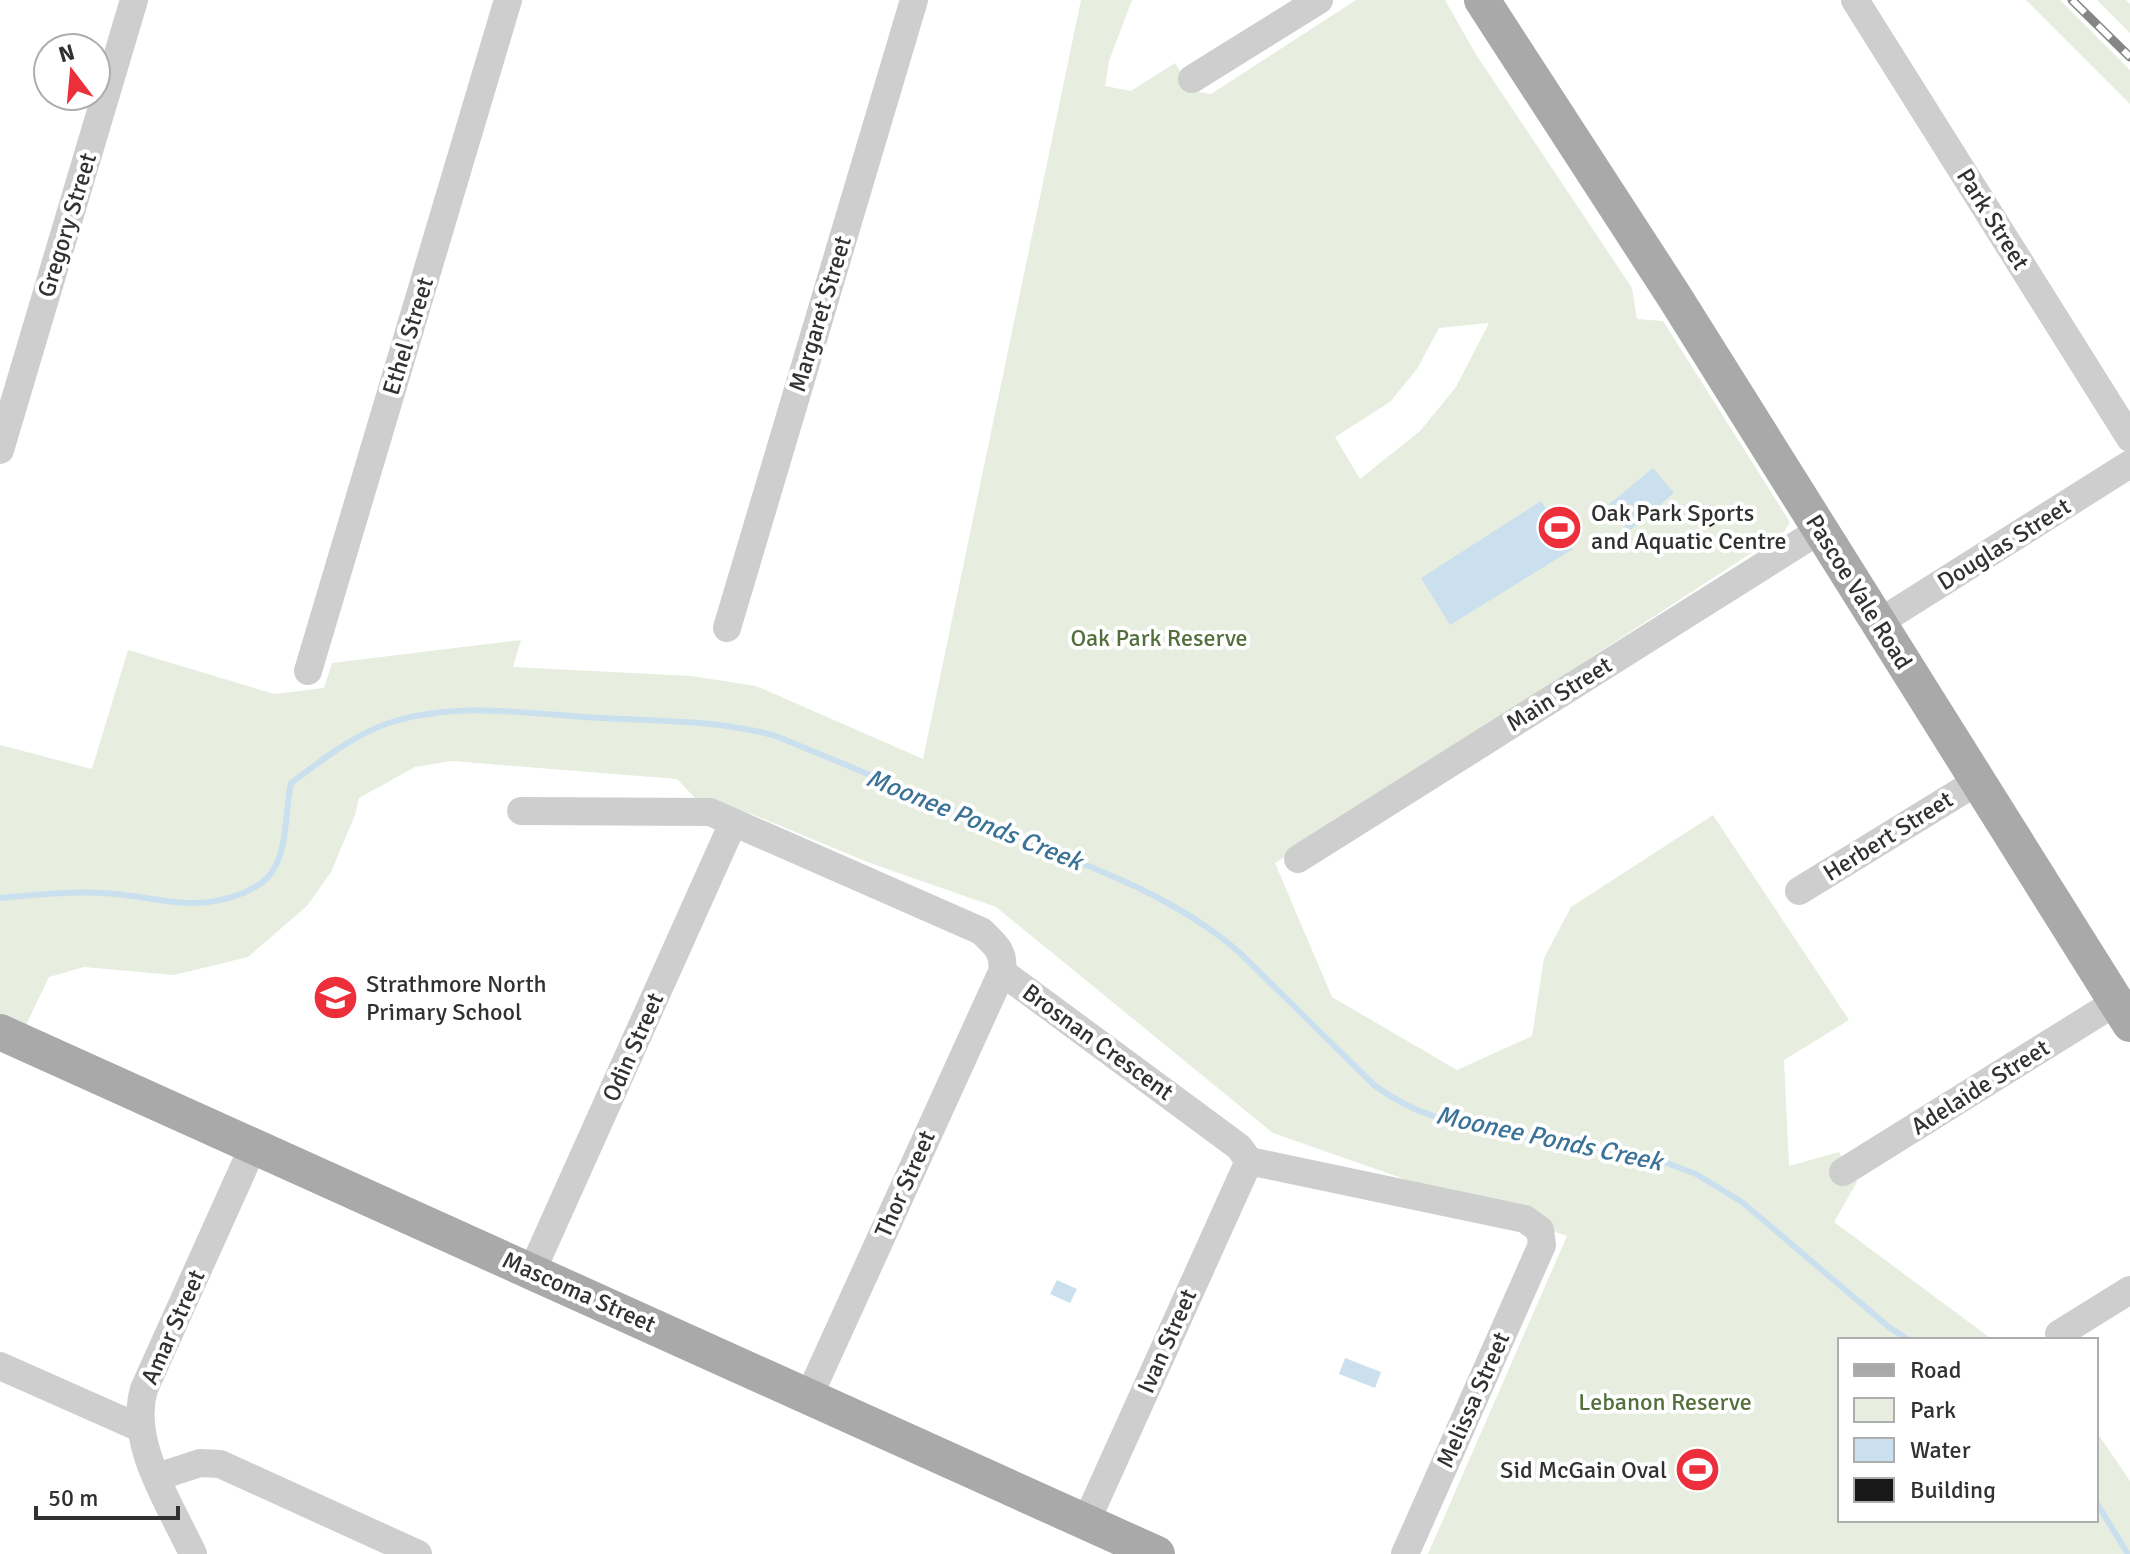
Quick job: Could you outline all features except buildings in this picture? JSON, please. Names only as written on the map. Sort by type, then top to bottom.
[{"type":"main road","name":"Pascoe Vale Road","points":[[1482,0],[1674,296],[2123,1013]]},
{"type":"main road","name":"Mascoma Street","points":[[0,1032],[1157,1554]]},
{"type":"street","name":"Gregory Street","points":[[0,450],[134,0]]},
{"type":"street","name":"Ethel Street","points":[[308,671],[508,0]]},
{"type":"street","name":"Margaret Street","points":[[727,628],[914,0]]},
{"type":"street","points":[[1192,79],[1319,0]]},
{"type":"street","name":"Park Street","points":[[1855,0],[2130,438]]},
{"type":"street","name":"Douglas Street","points":[[1878,623],[2130,464]]},
{"type":"street","name":"Main Street","points":[[1298,859],[1820,530]]},
{"type":"street","name":"Herbert Street","points":[[1799,891],[1978,781]]},
{"type":"street","name":"Brosnan Crescent","points":[[521,811],[710,812],[981,931],[999,947],[1002,972],[1239,1147],[1249,1161]]},
{"type":"street","name":"Odin Street","points":[[532,1271],[733,823]]},
{"type":"street","name":"Thor Street","points":[[809,1396],[1002,972]]},
{"type":"street","name":"Adelaide Street","points":[[1843,1172],[2123,1013]]},
{"type":"street","name":"Amar Street","points":[[193,1554],[146,1450],[139,1407],[144,1389],[253,1147]]},
{"type":"street","name":"Melissa Street","points":[[1249,1161],[1525,1219],[1540,1230],[1542,1245],[1405,1554]]},
{"type":"street","name":"Ivan Street","points":[[1086,1522],[1249,1161]]},
{"type":"street","points":[[2059,1334],[2130,1290]]},
{"type":"street","points":[[0,1366],[140,1428]]},
{"type":"street","points":[[157,1477],[200,1463],[220,1464],[418,1554]]},
{"type":"green space","points":[[1081,0],[1132,0],[1109,61],[1105,86],[1131,91],[1175,63],[1192,91],[1211,94],[1356,0],[1445,0],[1475,53],[1632,288],[1637,319],[1663,321],[1790,522],[1784,532],[1275,863],[1332,997],[1457,1070],[1532,1036],[1544,958],[1571,907],[1713,815],[1849,1020],[1784,1060],[1789,1166],[1839,1152],[1857,1182],[1834,1222],[1990,1338],[1838,1338],[1838,1522],[2098,1522],[2098,1434],[2130,1481],[2130,1554],[1428,1554],[1567,1236],[1273,1133],[996,907],[870,863],[749,813],[700,803],[677,779],[452,761],[415,767],[359,798],[331,872],[307,906],[248,957],[174,975],[84,967],[49,977],[24,1029],[0,1018],[0,745],[92,769],[128,650],[274,694],[324,688],[332,663],[521,640],[513,667],[691,676],[756,686],[923,759]],"holes":[[[1489,323],[1456,387],[1420,431],[1360,479],[1335,437],[1390,402],[1417,369],[1439,328]]]},
{"type":"green space","points":[[2026,0],[2060,0],[2130,70],[2130,104]]},
{"type":"green space","points":[[2097,0],[2126,0],[2130,4],[2130,33]]},
{"type":"water","points":[[1653,468],[1674,493],[1629,531],[1608,505]]},
{"type":"water","points":[[1541,501],[1573,549],[1450,625],[1421,578]]},
{"type":"water","points":[[1057,1280],[1077,1289],[1070,1303],[1050,1294]]},
{"type":"water","points":[[1345,1358],[1381,1372],[1375,1388],[1339,1374]]},
{"type":"waterway","name":"Moonee Ponds Creek","points":[[0,898],[91,893],[190,903],[225,899],[243,893],[265,880],[275,867],[284,837],[291,783],[363,734],[415,716],[494,711],[689,722],[776,736],[1165,901],[1240,953],[1374,1085],[1411,1107],[1468,1126],[1664,1162],[1696,1174],[1742,1202],[1890,1328],[1906,1338]]},
{"type":"waterway","name":"Moonee Ponds Creek","points":[[2098,1505],[2128,1554]]},
{"type":"railway","points":[[2072,0],[2130,57]]},
{"type":"place","name":"Oak Park Sports and Aquatic Centre","points":[[1560,527]]},
{"type":"place","name":"Strathmore North Primary School","points":[[335,998]]},
{"type":"place","name":"Sid McGain Oval","points":[[1698,1470]]},
{"type":"park label","name":"Oak Park Reserve","points":[[1159,638]]},
{"type":"park label","name":"Lebanon Reserve","points":[[1665,1402]]}]
